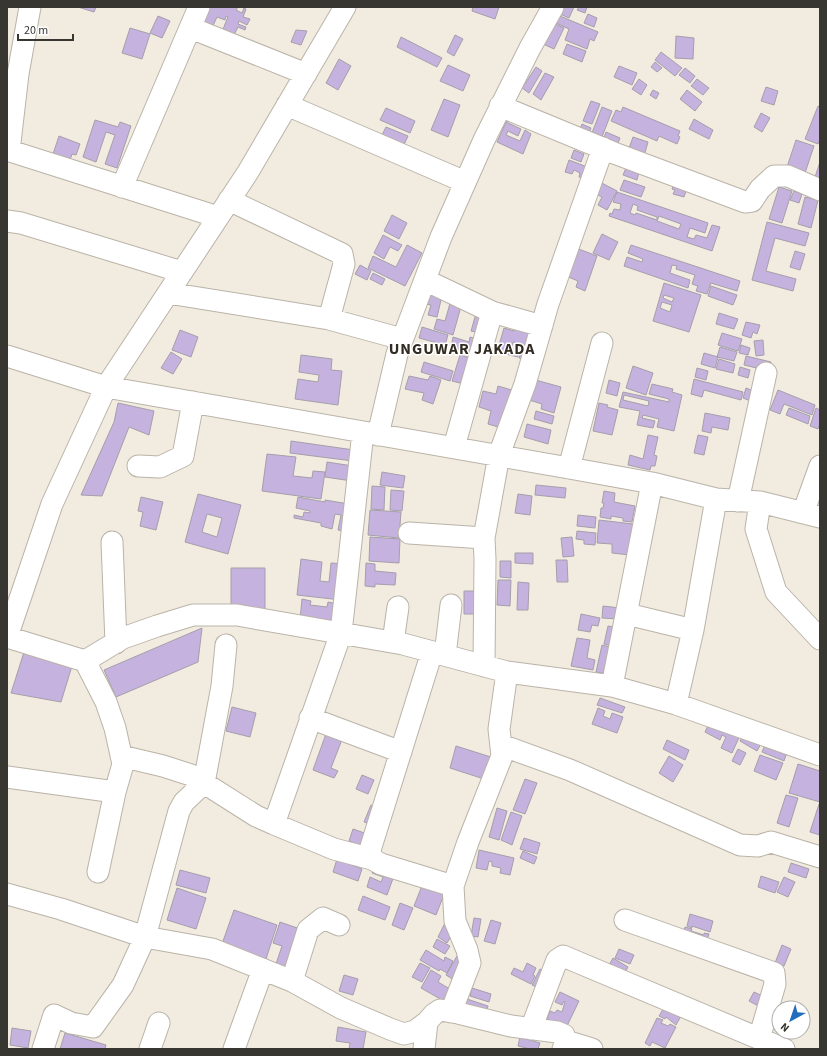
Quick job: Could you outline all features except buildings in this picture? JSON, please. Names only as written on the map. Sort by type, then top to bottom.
[{"type":"street","points":[[30,7],[12,72],[8,151],[122,187],[223,209],[342,254],[344,264],[329,319]]},
{"type":"street","points":[[122,187],[199,7]]},
{"type":"street","points":[[98,872],[122,764],[115,728],[106,702],[85,662],[7,637],[52,504],[106,387],[248,172],[345,7]]},
{"type":"street","points":[[274,824],[341,633],[370,434],[402,339],[441,237],[465,182],[500,106],[553,7]]},
{"type":"street","points":[[191,28],[306,74]]},
{"type":"street","points":[[288,105],[465,182]]},
{"type":"street","points":[[500,106],[603,148],[745,202],[752,201],[760,188],[774,176],[788,176],[820,190]]},
{"type":"street","points":[[484,666],[484,538],[499,455],[525,384],[576,221],[603,148]]},
{"type":"street","points":[[7,221],[21,223],[182,272]]},
{"type":"street","points":[[425,280],[492,312],[542,326]]},
{"type":"street","points":[[168,293],[329,319],[402,339]]},
{"type":"street","points":[[454,447],[492,312]]},
{"type":"street","points":[[569,468],[602,343]]},
{"type":"street","points":[[7,356],[106,387],[370,434],[499,455],[652,484],[716,499],[760,502],[812,515],[820,466]]},
{"type":"street","points":[[738,500],[766,373]]},
{"type":"street","points":[[138,466],[160,467],[183,456],[193,402]]},
{"type":"street","points":[[612,686],[652,484]]},
{"type":"street","points":[[676,704],[693,630],[716,499]]},
{"type":"street","points":[[760,502],[756,529],[776,592],[820,639]]},
{"type":"street","points":[[409,533],[484,538]]},
{"type":"street","points":[[112,542],[116,643]]},
{"type":"street","points":[[372,859],[370,850],[401,752],[439,654],[451,605]]},
{"type":"street","points":[[393,642],[398,607]]},
{"type":"street","points":[[627,614],[693,630]]},
{"type":"street","points":[[85,662],[123,638],[157,626],[193,615],[237,615],[393,642],[507,672],[612,686],[676,704],[820,755]]},
{"type":"street","points":[[43,1049],[54,1015],[71,1023],[93,1027],[123,985],[145,937],[179,811],[184,802],[204,783],[222,686],[226,645]]},
{"type":"street","points":[[451,1012],[470,963],[467,950],[455,921],[453,886],[468,842],[502,756],[499,728],[507,672]]},
{"type":"street","points":[[310,718],[401,752]]},
{"type":"street","points":[[501,744],[570,770],[740,845],[758,846],[771,842],[820,857]]},
{"type":"street","points":[[121,756],[163,766],[191,775],[256,816],[334,849],[372,859],[381,864],[453,886]]},
{"type":"street","points":[[7,777],[115,792]]},
{"type":"street","points":[[7,894],[61,909],[145,937],[212,949],[292,981],[341,1008],[404,1034],[415,1031],[440,1010],[511,1026],[557,1032],[564,1035],[564,1045],[592,1049]]},
{"type":"street","points":[[292,981],[308,930],[323,918],[339,925]]},
{"type":"street","points":[[625,920],[774,973],[775,984],[759,1039]]},
{"type":"street","points":[[531,1028],[557,960],[563,956],[784,1049]]},
{"type":"street","points":[[234,1049],[263,969]]},
{"type":"street","points":[[424,1049],[427,1022]]},
{"type":"street","points":[[150,1049],[159,1024]]},
{"type":"district","name":"UNGUWAR JAKADA","points":[[462,348]]}]
